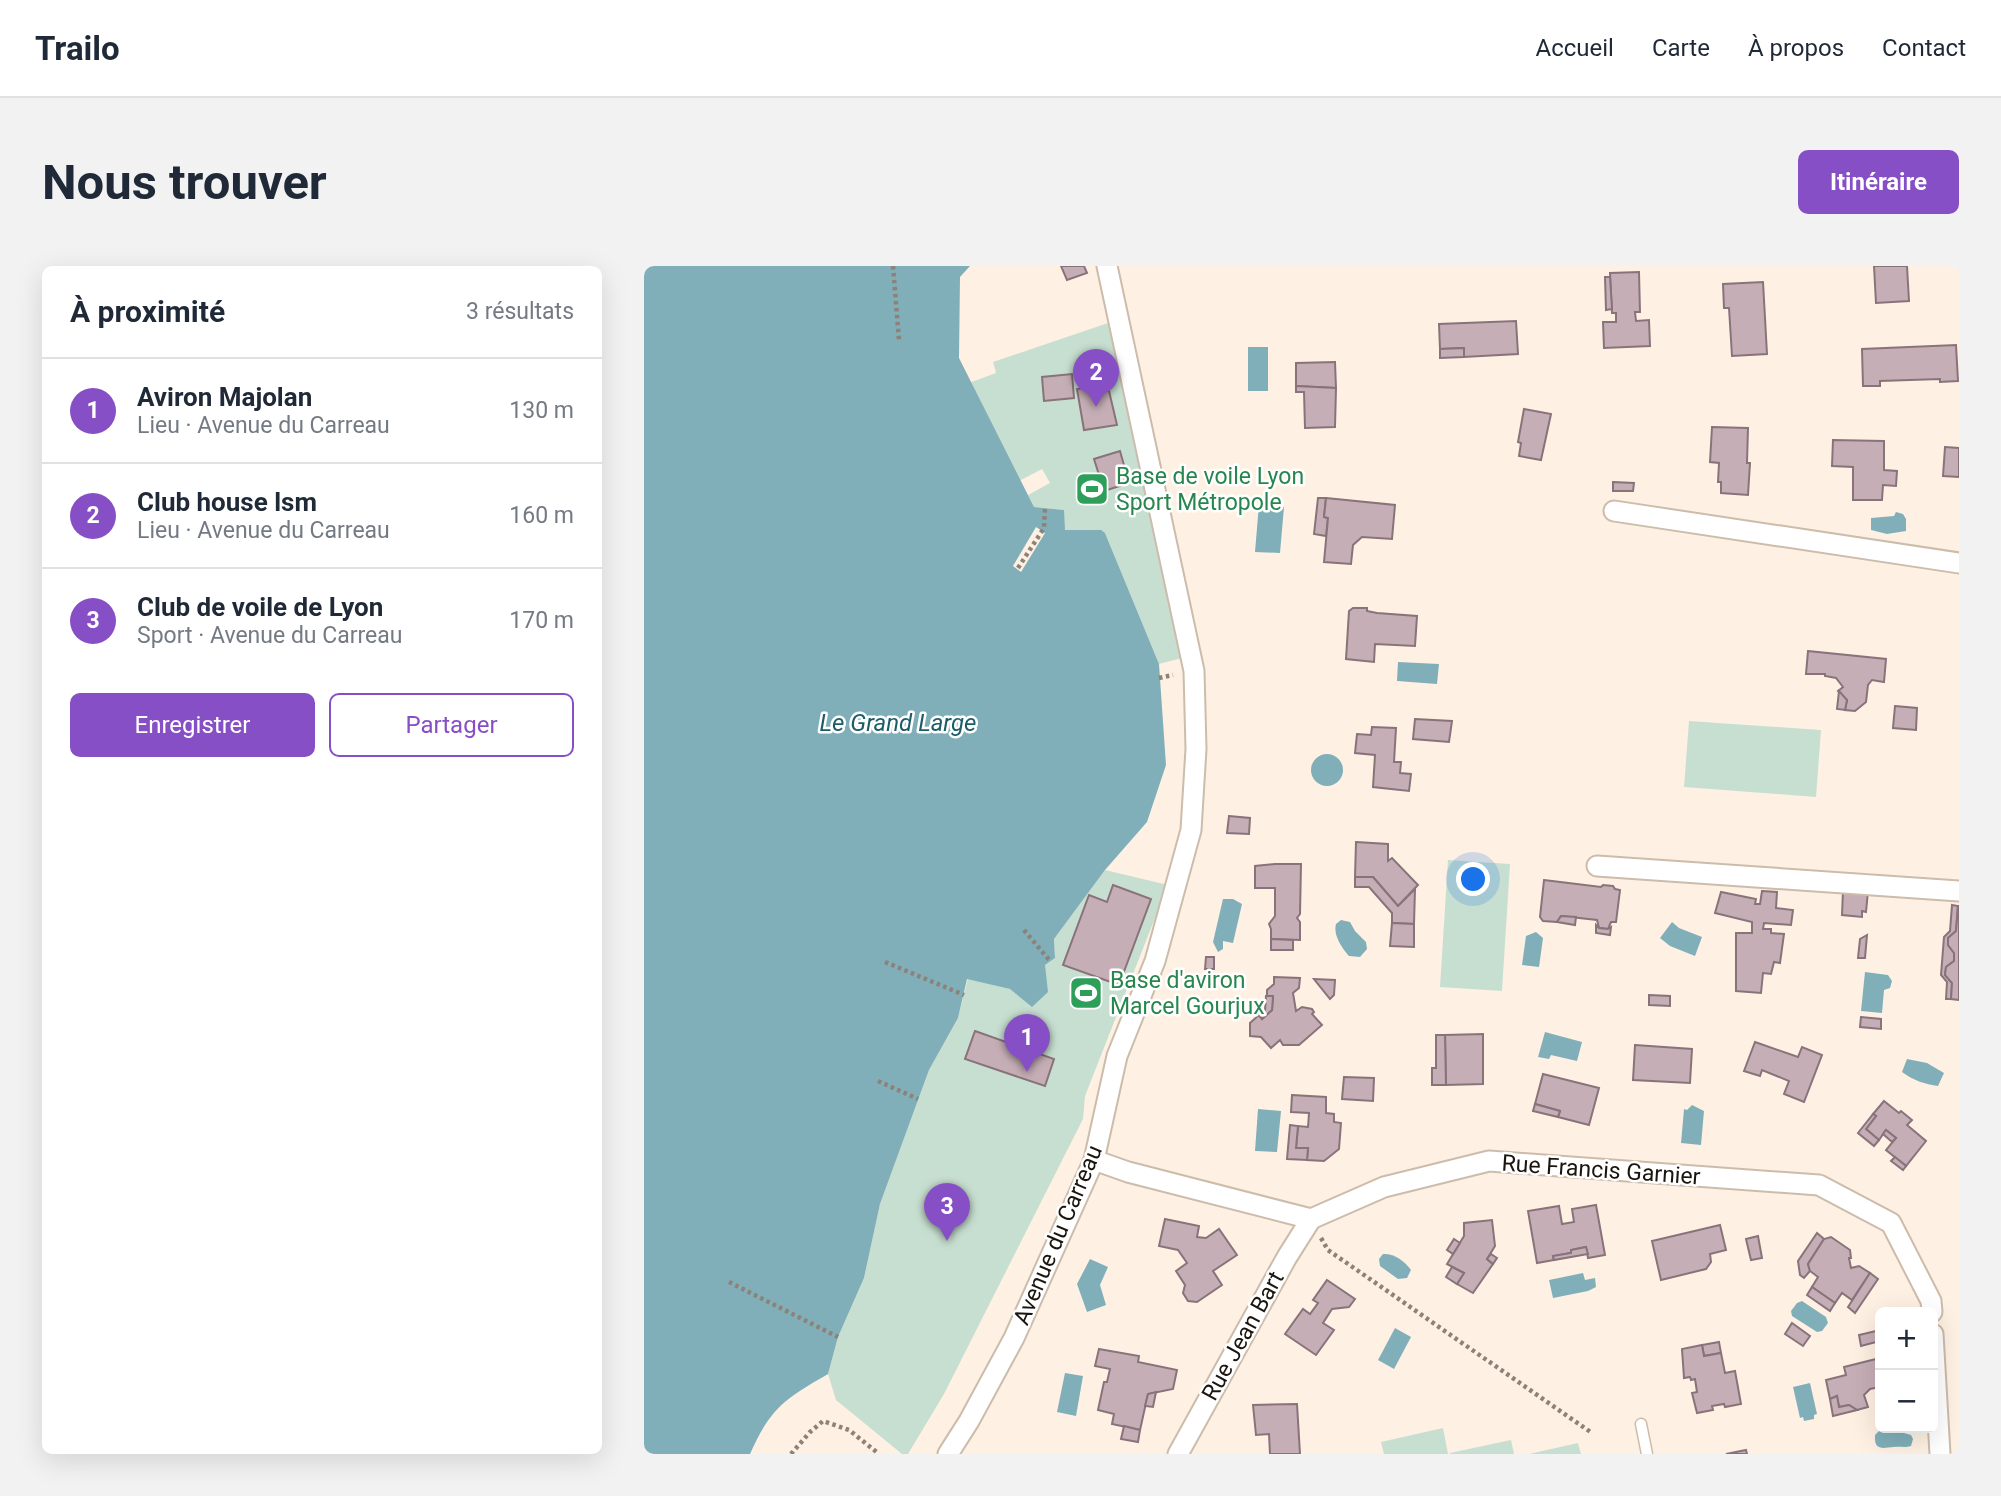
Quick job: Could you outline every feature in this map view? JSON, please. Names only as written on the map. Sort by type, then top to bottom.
[{"type":"street","name":"Avenue du Carreau","points":[[948,1454],[1014,1338],[1094,1160],[1117,1056],[1156,961],[1191,830],[1196,749],[1195,671],[1107,266]]},
{"type":"street","points":[[1614,511],[1959,563]]},
{"type":"street","points":[[1597,866],[1959,891]]},
{"type":"street","points":[[1094,1160],[1128,1172],[1311,1219]]},
{"type":"street","name":"Rue Francis Garnier","points":[[1311,1219],[1384,1187],[1489,1161],[1819,1185],[1891,1223],[1931,1301],[1931,1307]]},
{"type":"street","name":"Rue Jean Bart","points":[[1178,1454],[1287,1257],[1311,1219]]},
{"type":"street","points":[[1935,1370],[1940,1454]]},
{"type":"lane","points":[[1641,1424],[1647,1454]]},
{"type":"path","points":[[893,266],[899,340]]},
{"type":"path","points":[[1018,568],[1044,527],[1045,508]]},
{"type":"path","points":[[1024,930],[1050,961]]},
{"type":"path","points":[[885,962],[964,995]]},
{"type":"path","points":[[878,1081],[918,1099]]},
{"type":"path","points":[[1311,1219],[1328,1250],[1592,1433]]},
{"type":"path","points":[[729,1282],[838,1337]]},
{"type":"path","points":[[791,1454],[823,1421],[849,1430],[880,1454]]},
{"type":"green space","name":"Base de voile Lyon Sport Métropole","points":[[1108,323],[1182,658],[1159,664],[1105,533],[1064,530],[1064,510],[1034,507],[1028,495],[1050,483],[1042,469],[1019,481],[966,384],[996,373],[993,362]]},
{"type":"green space","points":[[1689,721],[1821,730],[1816,797],[1684,787]]},
{"type":"green space","points":[[1448,860],[1510,864],[1502,991],[1440,987]]},
{"type":"green space","points":[[1105,870],[1168,885],[1085,1096],[1083,1119],[944,1394],[908,1454],[902,1454],[836,1400],[828,1374],[838,1337],[864,1278],[880,1204],[929,1070],[958,1018],[968,978],[1010,989],[1055,958],[1054,939]]},
{"type":"green space","points":[[1443,1428],[1448,1454],[1384,1454],[1381,1442]]},
{"type":"green space","points":[[1511,1440],[1514,1454],[1450,1454],[1450,1453]]},
{"type":"green space","points":[[1578,1443],[1581,1454],[1529,1454]]},
{"type":"water","name":"Le Grand Large","points":[[644,266],[970,266],[960,277],[959,358],[1034,507],[1064,510],[1065,530],[1101,530],[1105,533],[1159,664],[1166,765],[1147,822],[1105,870],[1054,939],[1055,958],[1045,965],[1048,992],[1032,1007],[1010,989],[967,979],[958,1018],[929,1070],[880,1204],[864,1278],[838,1337],[828,1374],[781,1406],[765,1425],[750,1454],[644,1454]]},
{"type":"water","points":[[1248,347],[1268,347],[1268,391],[1248,391]]},
{"type":"water","points":[[1259,504],[1284,507],[1280,553],[1255,552]]},
{"type":"water","points":[[1896,512],[1903,514],[1906,519],[1906,531],[1887,534],[1871,530],[1871,518],[1894,516]]},
{"type":"water","points":[[1398,662],[1439,664],[1437,684],[1397,681]]},
{"type":"water","points":[[1327,754],[1338,759],[1343,770],[1338,781],[1327,786],[1316,781],[1311,770],[1316,759]]},
{"type":"water","points":[[1223,899],[1233,899],[1242,904],[1233,943],[1223,941],[1223,949],[1218,952],[1213,942]]},
{"type":"water","points":[[1341,920],[1350,922],[1366,942],[1367,949],[1360,957],[1349,956],[1339,941],[1335,928]]},
{"type":"water","points":[[1672,922],[1679,928],[1702,937],[1695,956],[1670,946],[1660,938]]},
{"type":"water","points":[[1536,932],[1543,938],[1539,967],[1522,965],[1526,936]]},
{"type":"water","points":[[1865,972],[1888,975],[1892,981],[1890,988],[1884,990],[1882,1013],[1861,1011]]},
{"type":"water","points":[[1545,1032],[1582,1042],[1577,1061],[1551,1055],[1549,1059],[1538,1057]]},
{"type":"water","points":[[1907,1059],[1927,1063],[1944,1073],[1938,1086],[1920,1082],[1902,1072]]},
{"type":"water","points":[[1692,1105],[1704,1111],[1701,1145],[1681,1143],[1684,1109],[1687,1110]]},
{"type":"water","points":[[1258,1109],[1281,1111],[1277,1152],[1255,1151]]},
{"type":"water","points":[[1383,1254],[1395,1256],[1406,1264],[1411,1270],[1407,1278],[1398,1279],[1380,1266],[1379,1259]]},
{"type":"water","points":[[1090,1259],[1108,1267],[1100,1285],[1106,1305],[1087,1312],[1077,1284]]},
{"type":"water","points":[[1583,1273],[1585,1280],[1595,1278],[1596,1287],[1553,1298],[1549,1280]]},
{"type":"water","points":[[1802,1301],[1826,1317],[1828,1323],[1822,1331],[1817,1332],[1792,1316],[1791,1311]]},
{"type":"water","points":[[1395,1328],[1411,1337],[1394,1369],[1378,1360]]},
{"type":"water","points":[[1065,1373],[1083,1376],[1076,1416],[1057,1412]]},
{"type":"water","points":[[1810,1383],[1817,1414],[1814,1419],[1804,1421],[1803,1417],[1800,1418],[1793,1387]]},
{"type":"water","points":[[1904,1433],[1911,1435],[1913,1439],[1911,1446],[1882,1448],[1877,1446],[1875,1435]]},
{"type":"pier","points":[[1036,527],[1045,533],[1021,572],[1013,566]]},
{"type":"building","points":[[1061,266],[1084,266],[1087,273],[1067,280]]},
{"type":"building","points":[[1874,266],[1907,266],[1909,301],[1876,303]]},
{"type":"building","points":[[1639,272],[1640,312],[1635,312],[1636,321],[1649,320],[1650,346],[1604,348],[1603,322],[1616,322],[1616,313],[1612,313],[1610,273]]},
{"type":"building","points":[[1605,277],[1610,277],[1612,309],[1606,310]]},
{"type":"building","points":[[1763,282],[1767,354],[1732,356],[1729,308],[1724,308],[1723,284]]},
{"type":"building","points":[[1516,321],[1518,354],[1464,357],[1464,348],[1440,349],[1439,324]]},
{"type":"building","points":[[1956,345],[1958,381],[1880,381],[1880,386],[1863,386],[1862,349]]},
{"type":"building","points":[[1464,348],[1464,357],[1440,358],[1440,349]]},
{"type":"building","points":[[1101,357],[1117,425],[1084,430],[1077,389],[1096,386],[1091,358]]},
{"type":"building","points":[[1335,362],[1336,388],[1296,386],[1296,363]]},
{"type":"building","points":[[1072,374],[1074,398],[1044,401],[1042,377]]},
{"type":"building","points":[[1296,386],[1336,388],[1335,427],[1305,428],[1304,392],[1296,392]]},
{"type":"building","points":[[1524,409],[1551,414],[1541,460],[1519,456],[1521,443],[1518,442]]},
{"type":"building","points":[[1712,427],[1748,428],[1748,495],[1721,493],[1721,482],[1718,482],[1719,463],[1710,462]]},
{"type":"building","points":[[1833,440],[1884,441],[1884,470],[1897,471],[1896,486],[1883,485],[1882,500],[1853,500],[1853,467],[1832,466]]},
{"type":"building","points":[[1945,447],[1959,448],[1959,477],[1943,476]]},
{"type":"building","points":[[1120,451],[1129,483],[1104,491],[1094,459]]},
{"type":"building","points":[[1613,482],[1634,483],[1633,491],[1613,491]]},
{"type":"building","points":[[1318,498],[1326,498],[1326,536],[1314,534]]},
{"type":"building","points":[[1326,498],[1395,505],[1392,539],[1362,537],[1353,545],[1351,564],[1324,562],[1328,518],[1324,517]]},
{"type":"building","points":[[1353,608],[1417,616],[1415,646],[1375,644],[1374,662],[1346,659],[1349,611]]},
{"type":"building","points":[[1808,651],[1886,659],[1884,682],[1872,680],[1868,685],[1866,702],[1855,711],[1845,710],[1847,700],[1838,691],[1843,687],[1836,678],[1825,674],[1806,674]]},
{"type":"building","points":[[1839,691],[1847,700],[1845,710],[1837,709]]},
{"type":"building","points":[[1895,706],[1917,708],[1916,730],[1893,728]]},
{"type":"building","points":[[1415,719],[1452,721],[1449,742],[1413,739]]},
{"type":"building","points":[[1372,727],[1396,728],[1394,762],[1401,762],[1400,773],[1411,774],[1409,791],[1373,787],[1375,755],[1355,753],[1357,734],[1371,735]]},
{"type":"building","points":[[1229,816],[1250,818],[1249,834],[1227,833]]},
{"type":"building","points":[[1356,842],[1388,844],[1388,861],[1392,858],[1418,885],[1398,906],[1373,877],[1355,877]]},
{"type":"building","points":[[1301,864],[1300,914],[1297,918],[1300,922],[1300,940],[1271,939],[1269,924],[1275,916],[1275,888],[1255,888],[1255,866]]},
{"type":"building","points":[[1355,877],[1373,877],[1398,906],[1415,889],[1414,924],[1392,923],[1392,913],[1369,887],[1355,887]]},
{"type":"building","points":[[1544,880],[1613,886],[1620,890],[1616,922],[1611,922],[1608,929],[1599,928],[1597,920],[1561,916],[1557,922],[1543,921],[1540,917]]},
{"type":"building","points":[[1113,885],[1151,899],[1119,985],[1063,965],[1089,895],[1107,902]]},
{"type":"building","points":[[1843,890],[1868,891],[1866,912],[1862,911],[1862,917],[1842,915]]},
{"type":"building","points":[[1762,891],[1777,892],[1776,908],[1793,910],[1791,925],[1764,923],[1763,929],[1784,934],[1780,963],[1774,962],[1771,974],[1763,973],[1761,993],[1736,991],[1736,933],[1752,933],[1752,922],[1715,913],[1721,892],[1756,899],[1755,904],[1760,904]]},
{"type":"building","points":[[1952,905],[1958,906],[1956,931],[1948,938],[1954,961],[1946,967],[1945,975],[1952,983],[1951,999],[1946,999],[1947,982],[1941,975],[1944,937],[1950,931]]},
{"type":"building","points":[[1958,906],[1959,1000],[1951,999],[1952,983],[1945,975],[1946,967],[1954,961],[1948,938],[1956,931]]},
{"type":"building","points":[[1561,916],[1576,917],[1575,925],[1557,922]]},
{"type":"building","points":[[1392,923],[1414,924],[1414,947],[1390,946]]},
{"type":"building","points":[[1596,925],[1599,928],[1611,927],[1610,935],[1596,933]]},
{"type":"building","points":[[1867,935],[1865,958],[1858,958],[1860,939]]},
{"type":"building","points":[[1271,939],[1293,940],[1293,950],[1271,950]]},
{"type":"building","points":[[1206,957],[1214,957],[1214,969],[1205,969]]},
{"type":"building","points":[[1274,977],[1300,978],[1299,988],[1293,993],[1296,1011],[1302,1007],[1312,1009],[1312,1014],[1322,1025],[1299,1045],[1283,1045],[1280,1040],[1271,1048],[1261,1037],[1250,1036],[1250,1023],[1259,1015],[1262,1019],[1272,1010],[1273,996],[1267,996],[1267,990],[1274,984]]},
{"type":"building","points":[[1314,979],[1335,980],[1334,995],[1330,999]]},
{"type":"building","points":[[1649,995],[1670,996],[1670,1006],[1649,1005]]},
{"type":"building","points":[[1266,996],[1273,996],[1272,1010],[1262,1019],[1259,1015],[1265,1010]]},
{"type":"building","points":[[1861,1017],[1881,1019],[1881,1029],[1860,1027]]},
{"type":"building","points":[[975,1031],[1054,1059],[1045,1086],[965,1059]]},
{"type":"building","points":[[1483,1034],[1483,1084],[1446,1085],[1445,1035]]},
{"type":"building","points":[[1436,1035],[1445,1035],[1446,1085],[1432,1085],[1432,1068],[1436,1068]]},
{"type":"building","points":[[1755,1042],[1798,1057],[1802,1047],[1822,1055],[1804,1102],[1784,1094],[1789,1081],[1762,1070],[1760,1076],[1744,1071]]},
{"type":"building","points":[[1635,1045],[1692,1049],[1690,1083],[1633,1080]]},
{"type":"building","points":[[1543,1074],[1599,1088],[1589,1125],[1558,1117],[1560,1111],[1535,1104]]},
{"type":"building","points":[[1344,1077],[1374,1078],[1373,1101],[1342,1099]]},
{"type":"building","points":[[1292,1095],[1326,1097],[1326,1113],[1334,1114],[1334,1122],[1341,1123],[1339,1149],[1324,1161],[1307,1160],[1308,1148],[1296,1148],[1298,1126],[1308,1127],[1309,1113],[1291,1112]]},
{"type":"building","points":[[1884,1101],[1912,1120],[1907,1125],[1926,1141],[1906,1166],[1886,1150],[1896,1138],[1886,1130],[1879,1140],[1866,1129],[1876,1116],[1873,1114]]},
{"type":"building","points":[[1535,1104],[1560,1111],[1558,1117],[1533,1111]]},
{"type":"building","points":[[1873,1114],[1876,1116],[1866,1129],[1879,1140],[1874,1146],[1858,1133]]},
{"type":"building","points":[[1290,1125],[1298,1126],[1296,1148],[1308,1148],[1307,1160],[1287,1159]]},
{"type":"building","points":[[1886,1130],[1896,1138],[1892,1142],[1883,1134]]},
{"type":"building","points":[[1895,1157],[1906,1166],[1903,1170],[1891,1161]]},
{"type":"building","points":[[1596,1205],[1605,1255],[1588,1258],[1586,1247],[1553,1256],[1554,1260],[1537,1263],[1528,1211],[1559,1206],[1562,1224],[1574,1222],[1572,1209]]},
{"type":"building","points":[[1165,1219],[1199,1226],[1197,1237],[1206,1238],[1219,1229],[1237,1255],[1213,1271],[1222,1285],[1197,1302],[1188,1301],[1183,1293],[1185,1285],[1176,1271],[1187,1263],[1178,1250],[1159,1246]]},
{"type":"building","points":[[1492,1220],[1495,1246],[1487,1259],[1493,1264],[1473,1293],[1457,1284],[1464,1273],[1447,1264],[1464,1236],[1464,1223]]},
{"type":"building","points":[[1720,1225],[1726,1250],[1710,1254],[1711,1262],[1706,1269],[1661,1280],[1652,1241]]},
{"type":"building","points":[[1817,1233],[1824,1239],[1808,1264],[1810,1271],[1804,1278],[1800,1275],[1798,1261]]},
{"type":"building","points":[[1758,1236],[1762,1258],[1751,1260],[1746,1239]]},
{"type":"building","points":[[1831,1237],[1850,1250],[1851,1268],[1859,1266],[1870,1273],[1852,1300],[1842,1293],[1835,1303],[1812,1287],[1818,1277],[1810,1271],[1808,1264],[1824,1239]]},
{"type":"building","points":[[1454,1239],[1460,1243],[1453,1254],[1447,1250]]},
{"type":"building","points":[[1586,1247],[1588,1254],[1554,1260],[1553,1256]]},
{"type":"building","points":[[1491,1254],[1497,1258],[1493,1264],[1487,1259]]},
{"type":"building","points":[[1452,1267],[1464,1273],[1457,1284],[1446,1277]]},
{"type":"building","points":[[1870,1273],[1878,1279],[1855,1313],[1848,1307]]},
{"type":"building","points":[[1327,1280],[1355,1299],[1349,1307],[1332,1309],[1323,1323],[1334,1330],[1316,1355],[1285,1334],[1303,1309],[1310,1314],[1318,1303],[1313,1300]]},
{"type":"building","points":[[1812,1287],[1835,1303],[1830,1311],[1807,1295]]},
{"type":"building","points":[[1792,1323],[1810,1336],[1803,1346],[1785,1334]]},
{"type":"building","points":[[1875,1331],[1875,1342],[1861,1346],[1859,1335]]},
{"type":"building","points":[[1719,1342],[1721,1353],[1704,1356],[1702,1345]]},
{"type":"building","points":[[1702,1345],[1704,1356],[1721,1353],[1725,1373],[1735,1371],[1741,1404],[1712,1406],[1713,1410],[1697,1413],[1692,1393],[1697,1392],[1695,1379],[1684,1378],[1682,1349]]},
{"type":"building","points":[[1099,1349],[1139,1356],[1138,1362],[1177,1370],[1173,1389],[1148,1394],[1140,1430],[1112,1424],[1114,1414],[1098,1410],[1104,1382],[1107,1382],[1110,1369],[1095,1366]]},
{"type":"building","points":[[1875,1359],[1875,1388],[1864,1395],[1868,1407],[1857,1410],[1849,1405],[1839,1407],[1837,1396],[1830,1399],[1826,1380],[1846,1375],[1844,1367]]},
{"type":"building","points":[[1156,1392],[1153,1407],[1145,1406],[1148,1394]]},
{"type":"building","points":[[1837,1396],[1839,1407],[1849,1405],[1857,1410],[1833,1416],[1830,1399]]},
{"type":"building","points":[[1297,1404],[1300,1454],[1270,1454],[1269,1434],[1256,1435],[1253,1405]]},
{"type":"building","points":[[1124,1426],[1140,1430],[1138,1442],[1121,1439]]},
{"type":"building","points":[[1746,1450],[1747,1454],[1726,1454]]},
{"type":"place","name":"Club house lsm","points":[[1096,407]]},
{"type":"place","name":"Base de voile Lyon Sport Métropole","points":[[1092,489]]},
{"type":"place","name":"Base d'aviron Marcel Gourjux","points":[[1086,993]]},
{"type":"place","name":"Aviron Majolan","points":[[1027,1072]]},
{"type":"place","name":"Club de voile de Lyon","points":[[947,1241]]}]
